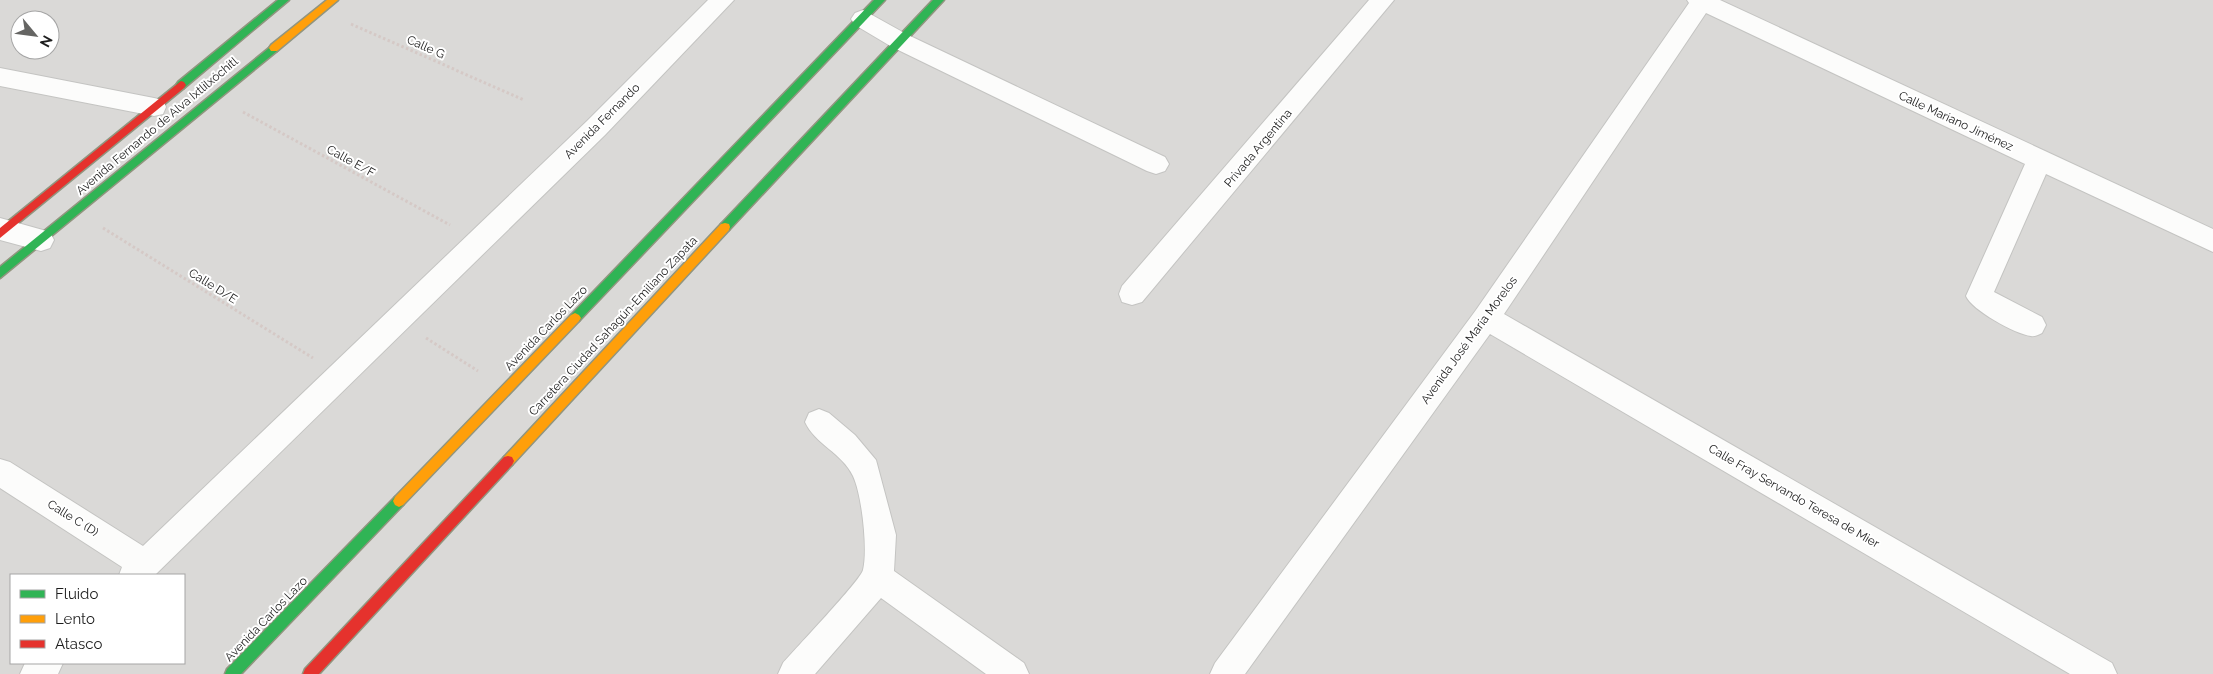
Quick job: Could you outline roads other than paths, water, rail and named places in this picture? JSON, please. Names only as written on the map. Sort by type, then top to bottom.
[{"type":"main road","name":"Avenida Fernando de Alva Ixtlilxóchitl","points":[[2,231],[284,0]]},
{"type":"main road","name":"Avenida Fernando de Alva Ixtlilxóchitl","points":[[0,273],[333,0]]},
{"type":"main road","name":"Avenida Carlos Lazo","points":[[232,674],[880,0]]},
{"type":"main road","name":"Carretera Ciudad Sahagún-Emiliano Zapata","points":[[310,674],[716,236],[939,0]]},
{"type":"street","name":"Avenida Fernando","points":[[140,570],[480,241],[722,0]]},
{"type":"street","name":"Privada Argentina","points":[[1132,294],[1382,0]]},
{"type":"street","name":"Calle Mariano Jiménez","points":[[1701,0],[2039,161],[2213,241]]},
{"type":"street","name":"Avenida José María Morelos","points":[[1226,674],[1486,318],[1701,0]]},
{"type":"street","points":[[863,18],[900,41],[1156,164]]},
{"type":"street","points":[[0,76],[154,107]]},
{"type":"street","points":[[2032,325],[1989,304],[1979,296],[2039,161]]},
{"type":"street","points":[[2,231],[41,240]]},
{"type":"street","name":"Calle Fray Servando Teresa de Mier","points":[[1486,318],[2101,674]]},
{"type":"street","points":[[794,674],[878,578],[881,535],[866,470],[845,444],[819,422]]},
{"type":"street","name":"Calle C (D)","points":[[0,472],[140,570]]},
{"type":"street","points":[[878,578],[1013,674]]},
{"type":"street","points":[[36,674],[46,664]]}]
